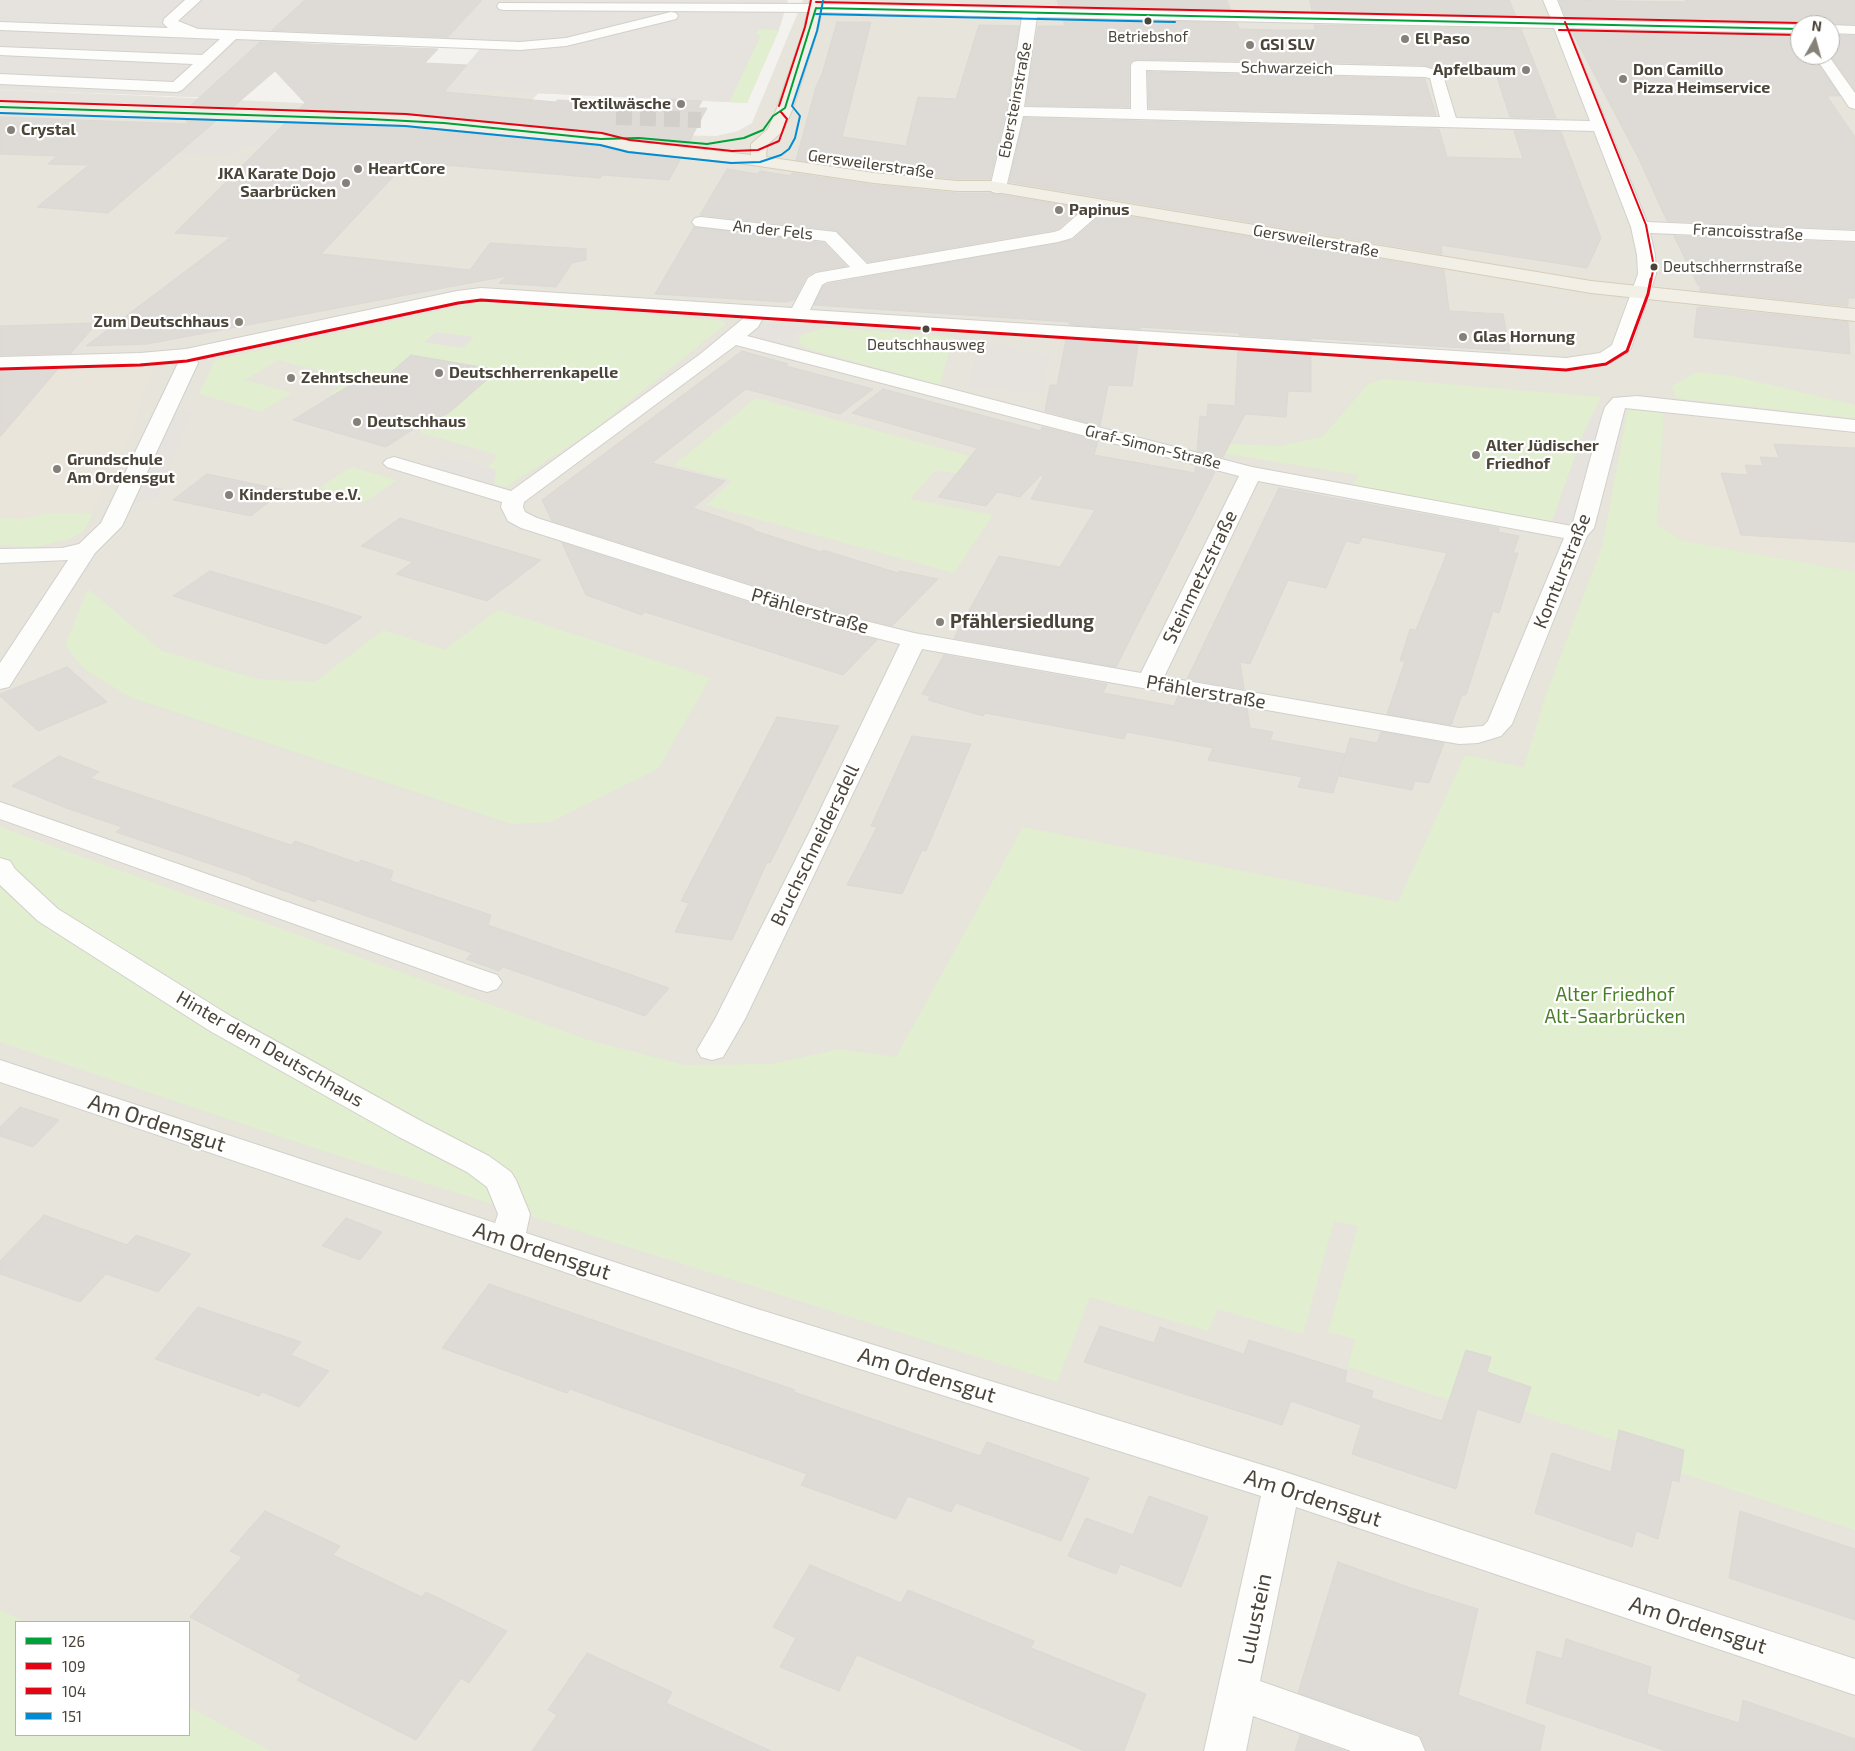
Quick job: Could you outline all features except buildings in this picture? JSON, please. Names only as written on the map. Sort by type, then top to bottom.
[{"type":"main road","points":[[759,152],[759,144],[775,131],[785,108],[811,29],[817,4]]},
{"type":"main road","name":"Gersweilerstraße","points":[[0,107],[396,120],[601,139],[640,138],[707,144],[759,152]]},
{"type":"main road","points":[[707,144],[744,138],[763,130],[773,116],[785,108]]},
{"type":"main road","points":[[732,157],[759,152],[777,157],[789,136],[794,117],[785,108]]},
{"type":"main road","name":"Gersweilerstraße","points":[[601,139],[629,146],[732,157],[777,157],[922,183],[994,187],[1569,284],[1642,292]]},
{"type":"main road","points":[[1642,292],[1855,315]]},
{"type":"street","points":[[194,0],[177,14],[170,23],[173,27],[209,34]]},
{"type":"street","points":[[1342,0],[1346,19]]},
{"type":"street","points":[[0,363],[140,359],[186,355],[457,297],[481,294],[1566,364],[1605,358],[1621,348],[1642,292],[1648,268],[1640,227],[1550,0]]},
{"type":"street","points":[[504,6],[679,7],[817,4],[1030,13],[1790,29]]},
{"type":"street","points":[[0,26],[520,46],[566,42],[679,7]]},
{"type":"street","points":[[157,13],[177,14]]},
{"type":"street","name":"Ebersteinstraße","points":[[994,187],[1016,111],[1030,13]]},
{"type":"street","points":[[1840,29],[1855,30]]},
{"type":"street","points":[[0,79],[177,87],[232,35]]},
{"type":"street","points":[[0,51],[205,60]]},
{"type":"street","name":"Schwarzeich","points":[[1139,114],[1138,65],[1340,69],[1418,71],[1437,75],[1449,121]]},
{"type":"street","points":[[1828,65],[1855,104]]},
{"type":"street","points":[[1016,111],[1600,126]]},
{"type":"street","points":[[798,315],[814,282],[822,277],[1058,237],[1066,234],[1099,205]]},
{"type":"street","name":"An der Fels","points":[[701,222],[830,236],[862,269]]},
{"type":"street","name":"Francoisstraße","points":[[1640,227],[1855,236]]},
{"type":"street","points":[[394,463],[514,499],[733,338],[751,323],[756,313]]},
{"type":"street","name":"Graf-Simon-Straße","points":[[733,338],[1251,473],[1577,534]]},
{"type":"street","points":[[0,682],[87,549],[111,526],[188,363],[186,355]]},
{"type":"street","name":"Komturstraße","points":[[1432,732],[1459,736],[1478,735],[1492,731],[1499,724],[1577,534],[1583,528],[1612,416],[1615,407],[1620,402],[1637,402],[1855,426]]},
{"type":"street","name":"Steinmetzstraße","points":[[1149,682],[1251,473]]},
{"type":"street","name":"Pfählerstraße","points":[[514,499],[512,508],[516,516],[529,522],[836,622],[914,640],[1432,732]]},
{"type":"street","points":[[0,556],[62,555],[87,549]]},
{"type":"street","name":"Bruchschneidersdell","points":[[712,1050],[730,1019],[822,834],[914,640]]},
{"type":"street","points":[[0,810],[487,982]]},
{"type":"street","name":"Hinter dem Deutschhaus","points":[[0,867],[4,874],[48,915],[221,1024],[478,1164],[500,1180],[514,1214],[508,1240]]},
{"type":"street","name":"Am Ordensgut","points":[[0,1071],[752,1320],[1282,1487],[1855,1677]]},
{"type":"street","name":"Lulustein","points":[[1226,1751],[1282,1487]]},
{"type":"street","points":[[1238,1692],[1404,1751]]},
{"type":"shaded area","points":[[0,0],[788,0],[779,30],[747,103],[469,90],[455,107],[432,106],[480,49],[301,41],[241,99],[0,89]]},
{"type":"shaded area","points":[[0,0],[233,0],[200,28],[261,31],[192,97],[0,89]]},
{"type":"shaded area","points":[[803,0],[1855,0],[1855,1751],[0,1751],[0,89],[451,110],[469,90],[539,93],[510,120],[668,135],[716,136],[738,131],[752,123]]},
{"type":"shaded area","points":[[582,6],[630,6],[625,21],[558,38],[506,37],[575,21]]},
{"type":"shaded area","points":[[721,21],[759,39],[729,102],[469,90],[455,107],[432,106],[477,53],[566,57]]},
{"type":"shaded area","points":[[0,91],[238,101],[225,114],[0,107]]},
{"type":"shaded area","points":[[194,125],[290,129],[267,147],[242,145],[232,156],[165,153]]},
{"type":"shaded area","points":[[751,323],[812,326],[795,333],[792,340],[793,346],[737,334]]},
{"type":"shaded area","points":[[436,332],[474,337],[462,348],[424,342]]},
{"type":"shaded area","points":[[979,344],[1018,346],[1017,352],[1050,354],[1043,393],[968,388]]},
{"type":"shaded area","name":"Grundschule Am Ordensgut","points":[[145,369],[153,372],[140,403],[136,424],[83,532],[67,540],[33,547],[0,545],[0,373]]},
{"type":"shaded area","points":[[184,410],[196,414],[190,418],[156,499],[120,507],[165,411]]},
{"type":"shaded area","points":[[1664,412],[1855,433],[1855,572],[1683,541],[1657,524],[1663,459]]},
{"type":"shaded area","points":[[1593,414],[1612,416],[1583,528],[1552,522],[1583,434]]},
{"type":"shaded area","points":[[441,455],[496,470],[494,484],[485,490],[417,470]]},
{"type":"green space","points":[[758,29],[779,30],[747,103],[729,102],[759,39],[760,36],[756,34]]},
{"type":"green space","points":[[479,302],[707,319],[723,321],[726,324],[592,431],[506,487],[494,484],[496,470],[488,467],[498,455],[418,432],[441,417],[447,406],[456,408],[468,397],[460,395],[411,355],[385,377],[350,399],[329,394],[340,388],[324,383],[336,375],[278,360],[245,380],[292,393],[261,412],[199,394],[215,360]]},
{"type":"green space","points":[[828,327],[953,337],[940,385],[805,348],[800,344],[799,338],[803,334]]},
{"type":"green space","points":[[1696,372],[1733,376],[1855,405],[1855,418],[1676,398],[1672,386]]},
{"type":"green space","points":[[1386,379],[1601,397],[1583,434],[1552,522],[1351,485],[1359,475],[1213,452],[1231,444],[1278,446],[1322,437],[1369,383]]},
{"type":"green space","points":[[756,398],[984,460],[967,475],[936,470],[910,499],[993,515],[954,573],[706,505],[732,480],[674,465]]},
{"type":"green space","name":"Alter Friedhof Alt-Saarbrücken","points":[[1628,408],[1664,412],[1657,524],[1683,541],[1855,572],[1855,1530],[1681,1473],[1684,1450],[1619,1430],[1617,1441],[1524,1411],[1531,1387],[1449,1400],[1348,1367],[1355,1339],[1328,1332],[1358,1226],[1334,1221],[1303,1334],[1217,1309],[1208,1331],[1090,1297],[1057,1382],[308,1146],[0,1042],[0,827],[588,1040],[685,1065],[770,1064],[840,1049],[896,1057],[1023,827],[1398,902],[1465,755],[1524,767],[1545,697],[1602,547]]},
{"type":"green space","points":[[351,467],[397,480],[365,502],[319,488]]},
{"type":"green space","points":[[48,513],[93,514],[83,532],[67,540],[33,547],[0,545],[0,518],[22,519]]},
{"type":"green space","points":[[88,589],[162,651],[257,679],[315,682],[383,630],[444,650],[498,610],[710,678],[658,769],[550,822],[512,824],[130,697],[84,669],[65,645]]},
{"type":"green space","points":[[0,1610],[23,1621],[15,1621],[15,1736],[190,1736],[190,1708],[271,1751],[0,1751]]},
{"type":"tunnel","points":[[616,117],[701,120]]},
{"type":"transit line","name":"104","points":[[779,106],[805,27],[811,0]]},
{"type":"transit line","name":"151","points":[[0,113],[405,126],[600,145],[628,152],[731,163],[760,162],[781,155],[789,149],[795,138],[800,116],[792,106],[817,31],[823,1]]},
{"type":"transit line","name":"104","points":[[816,2],[1790,23]]},
{"type":"transit line","name":"126","points":[[816,8],[1790,29]]},
{"type":"transit line","name":"126","points":[[0,107],[369,119],[444,123],[601,139],[639,138],[707,144],[744,138],[763,130],[773,116],[785,108],[816,8]]},
{"type":"transit line","name":"151","points":[[816,14],[1175,22]]},
{"type":"transit line","name":"109","points":[[0,369],[140,365],[187,361],[458,303],[481,300],[1566,370],[1606,364],[1627,351],[1648,294],[1654,267],[1646,225],[1565,22]]},
{"type":"transit line","name":"109","points":[[1559,30],[1790,35]]},
{"type":"transit line","name":"104","points":[[0,101],[406,114],[602,133],[630,140],[732,151],[758,150],[779,141],[787,119],[781,112]]},
{"type":"place","name":"Betriebshof","points":[[1148,21]]},
{"type":"place","name":"El Paso","points":[[1405,39]]},
{"type":"place","name":"GSI SLV","points":[[1250,45]]},
{"type":"place","name":"Apfelbaum","points":[[1526,70]]},
{"type":"place","name":"Don Camillo Pizza Heimservice","points":[[1623,79]]},
{"type":"place","name":"Textilwäsche","points":[[681,104]]},
{"type":"place","name":"Crystal","points":[[11,130]]},
{"type":"place","name":"HeartCore","points":[[358,169]]},
{"type":"place","name":"JKA Karate Dojo Saarbrücken","points":[[346,183]]},
{"type":"place","name":"Papinus","points":[[1059,210]]},
{"type":"place","name":"Deutschherrnstraße","points":[[1654,267]]},
{"type":"place","name":"Zum Deutschhaus","points":[[239,322]]},
{"type":"place","name":"Deutschhausweg","points":[[926,329]]},
{"type":"place","name":"Glas Hornung","points":[[1463,337]]},
{"type":"place","name":"Deutschherrenkapelle","points":[[439,373]]},
{"type":"place","name":"Zehntscheune","points":[[291,378]]},
{"type":"place","name":"Deutschhaus","points":[[357,422]]},
{"type":"place","name":"Alter Jüdischer Friedhof","points":[[1476,455]]},
{"type":"place","name":"Grundschule Am Ordensgut","points":[[57,469]]},
{"type":"place","name":"Kinderstube e.V.","points":[[229,495]]},
{"type":"place","name":"Pfählersiedlung","points":[[940,622]]}]
